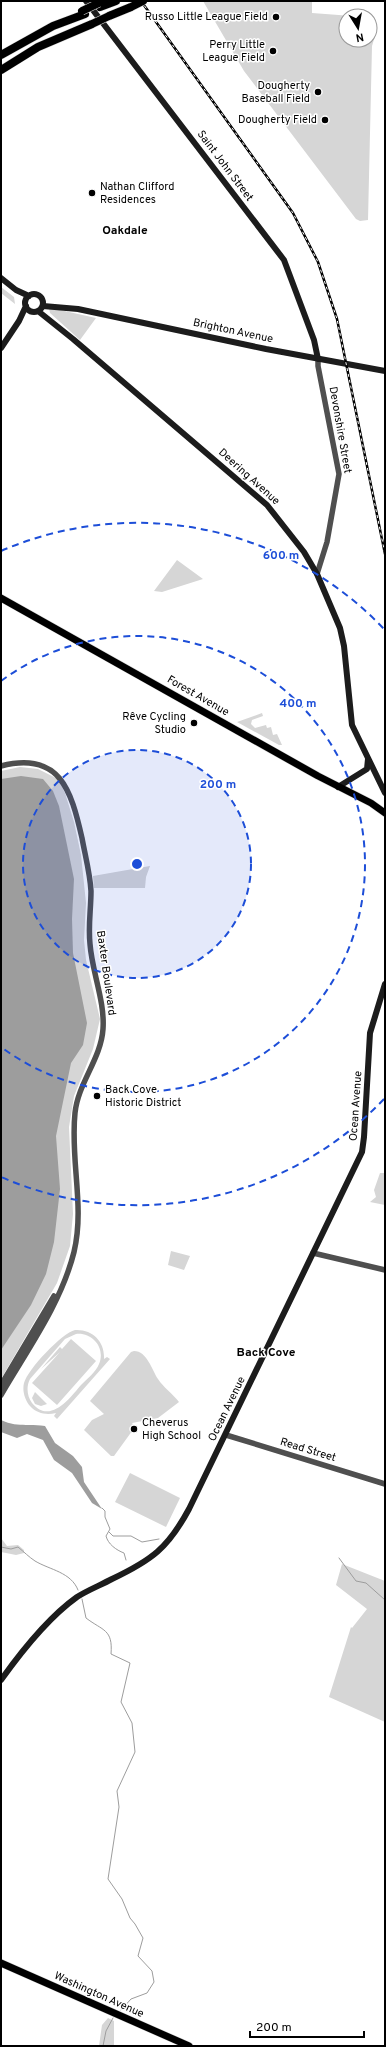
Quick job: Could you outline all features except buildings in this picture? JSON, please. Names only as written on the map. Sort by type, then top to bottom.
[{"type":"highway","points":[[1,55],[53,26],[101,4],[116,1]]},
{"type":"highway","points":[[1,70],[38,47],[143,1]]},
{"type":"main road","name":"Saint John Street","points":[[86,1],[284,260],[314,340],[318,359]]},
{"type":"main road","points":[[1,278],[16,290],[28,303]]},
{"type":"main road","points":[[1,283],[28,303]]},
{"type":"main road","name":"Brighton Avenue","points":[[78,309],[41,308],[28,303],[37,294],[42,298],[78,309],[318,359],[385,371]]},
{"type":"main road","points":[[41,308],[42,298]]},
{"type":"main road","points":[[1,348],[19,321],[28,303]]},
{"type":"main road","name":"Deering Avenue","points":[[41,308],[49,320],[267,505],[299,547],[317,574],[342,636],[352,725],[376,771],[385,793]]},
{"type":"main road","name":"Forest Avenue","points":[[1,598],[385,812]]},
{"type":"main road","points":[[338,787],[367,769],[367,755]]},
{"type":"main road","name":"Ocean Avenue","points":[[1,1680],[51,1621],[68,1604],[82,1594],[145,1562],[164,1546],[178,1529],[226,1435],[362,1152],[370,1033],[385,984]]},
{"type":"main road","name":"Washington Avenue","points":[[1,1963],[189,2046]]},
{"type":"street","name":"Devonshire Street","points":[[317,574],[326,546],[339,474],[318,366],[318,359]]},
{"type":"street","name":"Baxter Boulevard","points":[[1,766],[22,762],[34,763],[48,768],[62,780],[70,795],[76,812],[90,880],[89,943],[102,1010],[103,1029],[97,1052],[76,1106],[74,1124],[78,1225],[74,1251],[64,1281],[52,1308],[1,1395]]},
{"type":"street","points":[[367,769],[376,771]]},
{"type":"street","points":[[313,1253],[385,1270]]},
{"type":"street","name":"Baxter Boulevard","points":[[1,1385],[64,1281]]},
{"type":"street","name":"Read Street","points":[[226,1435],[385,1484]]},
{"type":"shaded area","name":"Dougherty Field","points":[[203,1],[312,1],[312,13],[338,15],[338,48],[372,48],[368,220],[360,221],[356,219],[244,71]]},
{"type":"shaded area","points":[[1,287],[14,297],[15,304],[1,293]]},
{"type":"shaded area","points":[[49,308],[96,318],[80,340],[50,313]]},
{"type":"shaded area","points":[[177,560],[203,579],[162,592],[154,591]]},
{"type":"shaded area","points":[[262,713],[263,716],[252,720],[251,724],[255,728],[266,725],[267,728],[271,727],[273,735],[277,734],[282,745],[279,745],[237,722]]},
{"type":"shaded area","points":[[20,767],[38,769],[58,779],[65,793],[74,822],[81,855],[86,903],[84,940],[86,960],[100,1019],[93,1049],[74,1096],[69,1127],[73,1214],[70,1246],[57,1283],[1,1379],[1,771]]},
{"type":"shaded area","points":[[21,776],[43,779],[53,791],[59,806],[74,879],[72,919],[73,953],[87,1023],[83,1045],[71,1063],[56,1136],[60,1189],[54,1242],[46,1274],[31,1305],[1,1350],[1,779]]},
{"type":"shaded area","points":[[150,866],[146,877],[145,888],[94,888],[93,876]]},
{"type":"shaded area","points":[[380,1173],[385,1173],[385,1205],[370,1202],[376,1197],[374,1190]]},
{"type":"shaded area","points":[[171,1251],[190,1256],[184,1270],[168,1265]]},
{"type":"shaded area","points":[[75,1330],[81,1330],[92,1334],[100,1342],[104,1353],[104,1359],[107,1357],[110,1359],[57,1419],[54,1416],[56,1413],[42,1413],[33,1409],[24,1395],[23,1386],[27,1377],[38,1361],[54,1344]],"holes":[[[76,1334],[82,1334],[92,1338],[99,1347],[101,1358],[98,1367],[94,1373],[59,1407],[46,1411],[39,1409],[32,1403],[28,1394],[30,1379],[65,1339]]]},
{"type":"shaded area","points":[[71,1339],[96,1361],[57,1405],[32,1383],[60,1352],[41,1369],[60,1347],[62,1349]]},
{"type":"shaded area","points":[[131,1352],[139,1352],[146,1357],[160,1382],[179,1402],[158,1418],[132,1423],[135,1427],[114,1456],[111,1456],[84,1430],[92,1420],[104,1414],[90,1401]]},
{"type":"shaded area","points":[[35,1392],[47,1404],[41,1406],[35,1404],[32,1398]]},
{"type":"shaded area","points":[[1,1420],[18,1425],[45,1426],[55,1443],[73,1456],[82,1467],[84,1482],[102,1509],[92,1503],[72,1473],[54,1460],[43,1440],[27,1434],[17,1438],[1,1432]]},
{"type":"shaded area","points":[[130,1473],[180,1498],[166,1527],[115,1502]]},
{"type":"shaded area","points":[[1,1538],[7,1546],[18,1545],[24,1550],[24,1553],[16,1555],[1,1552]]},
{"type":"shaded area","points":[[342,1564],[385,1581],[385,1722],[329,1697],[351,1627],[352,1628],[367,1609],[336,1585]]},
{"type":"shaded area","points":[[108,2018],[114,2021],[114,2046],[99,2046],[102,2025]]},
{"type":"waterway","points":[[102,1508],[105,1511],[105,1517],[110,1529],[106,1536],[107,1539],[113,1546],[124,1553],[126,1560]]},
{"type":"waterway","points":[[109,1532],[113,1536],[131,1536],[142,1542],[159,1539]]},
{"type":"waterway","points":[[1,1547],[11,1549],[18,1547],[35,1561],[65,1575],[75,1584],[78,1590]]},
{"type":"waterway","points":[[339,1558],[356,1581],[366,1583],[385,1600]]},
{"type":"waterway","points":[[82,1599],[86,1618],[108,1635],[111,1646],[111,1654],[130,1663],[121,1702],[132,1723],[135,1752],[117,1791],[119,1807],[108,1879],[122,1899],[130,1918],[143,1938],[138,1956],[152,1971],[154,1982],[147,1993],[131,1999],[121,2010]]},
{"type":"waterway","points":[[103,2046],[106,2031],[113,2018]]},
{"type":"railway","points":[[141,1],[293,213],[318,262],[337,319],[385,554]]},
{"type":"place","name":"Russo Little League Field","points":[[276,17]]},
{"type":"place","name":"Perry Little League Field","points":[[273,51]]},
{"type":"place","name":"Dougherty Baseball Field","points":[[318,92]]},
{"type":"place","name":"Dougherty Field","points":[[325,120]]},
{"type":"place","name":"Nathan Clifford Residences","points":[[92,193]]},
{"type":"place","name":"Rêve Cycling Studio","points":[[194,723]]},
{"type":"place","name":"Back Cove Historic District","points":[[97,1096]]},
{"type":"place","name":"Cheverus High School","points":[[134,1429]]},
{"type":"district","name":"Oakdale","points":[[125,231]]},
{"type":"district","name":"Back Cove","points":[[266,1353]]}]
